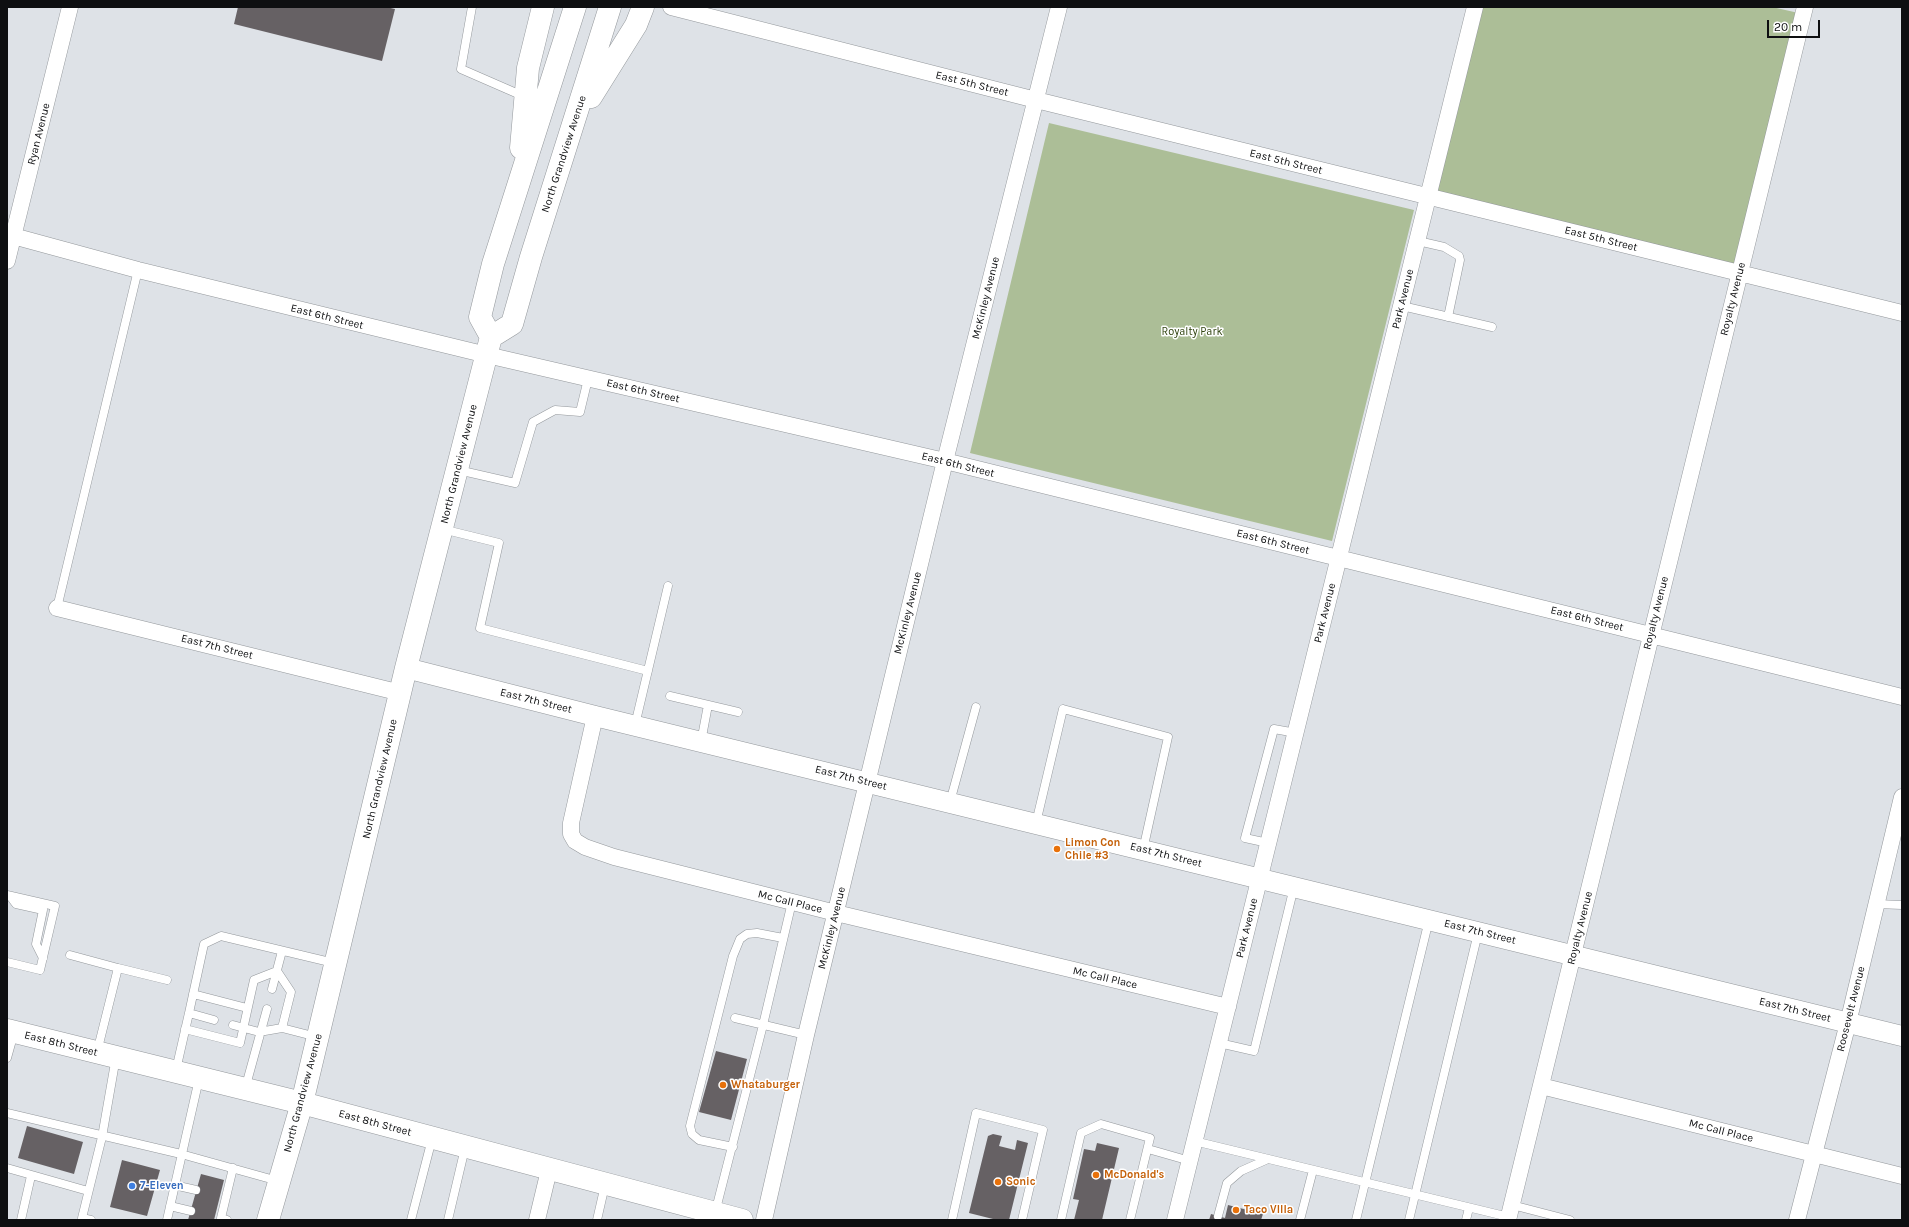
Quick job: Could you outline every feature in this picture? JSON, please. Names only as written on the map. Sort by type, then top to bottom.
[{"type":"main road","points":[[518,187],[528,68],[541,7]]},
{"type":"main road","points":[[489,346],[480,317],[493,264],[575,7]]},
{"type":"main road","name":"North Grandview Avenue","points":[[268,1220],[302,1103],[317,1037],[337,964],[406,668],[489,346],[512,324],[531,257],[610,7]]},
{"type":"main road","points":[[572,127],[636,25],[643,7]]},
{"type":"main road","name":"East 8th Street","points":[[10,1031],[302,1103],[605,1185],[708,1215],[742,1220]]},
{"type":"street","name":"Ryan Avenue","points":[[7,262],[70,7]]},
{"type":"street","name":"East 5th Street","points":[[671,7],[703,11],[1036,100],[1902,313]]},
{"type":"street","name":"McKinley Avenue","points":[[764,1220],[806,1035],[945,461],[1059,7]]},
{"type":"street","name":"Park Avenue","points":[[1175,1220],[1475,7]]},
{"type":"street","name":"Royalty Avenue","points":[[1510,1214],[1805,7]]},
{"type":"street","name":"East 6th Street","points":[[13,236],[138,270],[489,346],[588,379],[945,461],[1902,697]]},
{"type":"street","name":"East 7th Street","points":[[58,608],[400,693]]},
{"type":"street","name":"East 7th Street","points":[[406,668],[635,726],[1902,1036]]},
{"type":"street","name":"Mc Call Place","points":[[595,716],[570,823],[571,834],[575,841],[585,847],[614,857],[836,913],[1228,1007]]},
{"type":"street","name":"Roosevelt Avenue","points":[[1797,1220],[1848,1023],[1902,797]]},
{"type":"street","name":"Mc Call Place","points":[[1541,1086],[1902,1176]]},
{"type":"street","points":[[537,1220],[549,1170]]},
{"type":"lane","points":[[472,7],[461,69],[526,97]]},
{"type":"lane","points":[[1418,240],[1444,247],[1459,256],[1460,260],[1448,317]]},
{"type":"lane","points":[[58,608],[138,270]]},
{"type":"lane","points":[[1402,306],[1492,327]]},
{"type":"lane","points":[[457,470],[515,483],[533,422],[555,410],[580,412],[588,379]]},
{"type":"lane","points":[[442,529],[499,543],[480,628],[648,671]]},
{"type":"lane","points":[[635,726],[668,586]]},
{"type":"lane","points":[[670,696],[738,712]]},
{"type":"lane","points":[[701,742],[708,705]]},
{"type":"lane","points":[[950,802],[976,707]]},
{"type":"lane","points":[[1036,823],[1063,709],[1168,737],[1143,850]]},
{"type":"lane","points":[[1268,843],[1245,838],[1274,729],[1296,732]]},
{"type":"lane","points":[[1219,1043],[1254,1051],[1294,887]]},
{"type":"lane","points":[[9,895],[16,904],[43,910],[36,944],[42,958]]},
{"type":"lane","points":[[7,962],[40,970],[55,906],[9,895]]},
{"type":"lane","points":[[708,1215],[733,1147],[792,902]]},
{"type":"lane","points":[[1876,904],[1902,905]]},
{"type":"lane","points":[[1356,1220],[1429,920]]},
{"type":"lane","points":[[1409,1220],[1478,932]]},
{"type":"lane","points":[[733,1147],[699,1140],[692,1134],[690,1126],[734,956],[740,939],[747,934],[757,933],[783,938]]},
{"type":"lane","points":[[176,1072],[204,944],[221,936],[337,964]]},
{"type":"lane","points":[[272,989],[282,951]]},
{"type":"lane","points":[[70,955],[167,980]]},
{"type":"lane","points":[[91,1220],[82,1219],[102,1137],[106,1055],[118,968]]},
{"type":"lane","points":[[185,1029],[240,1043],[254,980],[277,971]]},
{"type":"lane","points":[[277,971],[291,992],[282,1028]]},
{"type":"lane","points":[[193,994],[247,1008]]},
{"type":"lane","points":[[245,1090],[259,1032],[267,1009]]},
{"type":"lane","points":[[189,1013],[214,1020]]},
{"type":"lane","points":[[735,1018],[806,1035]]},
{"type":"lane","points":[[233,1025],[259,1032],[282,1028],[317,1037]]},
{"type":"lane","points":[[7,1058],[10,1031]]},
{"type":"lane","points":[[166,1220],[199,1077]]},
{"type":"lane","points":[[7,1113],[102,1137],[182,1154],[279,1181]]},
{"type":"lane","points":[[952,1220],[976,1113],[1043,1130],[1022,1220]]},
{"type":"lane","points":[[1061,1220],[1081,1133],[1101,1124],[1150,1138],[1130,1220]]},
{"type":"lane","points":[[411,1220],[432,1138]]},
{"type":"lane","points":[[1194,1141],[1469,1208],[1570,1220]]},
{"type":"lane","points":[[448,1220],[465,1147]]},
{"type":"lane","points":[[1148,1149],[1190,1161]]},
{"type":"lane","points":[[1218,1216],[1227,1182],[1241,1171],[1268,1159]]},
{"type":"lane","points":[[7,1168],[88,1191]]},
{"type":"lane","points":[[221,1219],[223,1196],[233,1168]]},
{"type":"lane","points":[[1300,1220],[1313,1170]]},
{"type":"lane","points":[[20,1220],[31,1176]]},
{"type":"lane","points":[[174,1185],[196,1190]]},
{"type":"lane","points":[[597,1220],[605,1185]]},
{"type":"lane","points":[[170,1206],[190,1211]]},
{"type":"lane","points":[[1466,1220],[1469,1208]]},
{"type":"green space","points":[[1475,7],[1772,7],[1803,14],[1739,273],[1428,197]]},
{"type":"green space","name":"Royalty Park","points":[[1049,123],[1414,210],[1332,541],[970,453]]},
{"type":"building","points":[[238,7],[386,7],[395,9],[382,61],[234,24]]},
{"type":"building","name":"Whataburger","points":[[716,1051],[747,1059],[731,1120],[699,1112]]},
{"type":"building","points":[[27,1126],[83,1142],[74,1174],[18,1158]]},
{"type":"building","name":"Sonic","points":[[993,1134],[1002,1136],[999,1146],[1015,1150],[1017,1140],[1028,1143],[1009,1220],[997,1220],[969,1213],[988,1136]]},
{"type":"building","name":"McDonald's","points":[[1097,1143],[1119,1148],[1102,1220],[1074,1220],[1079,1200],[1073,1199],[1084,1149],[1095,1151]]},
{"type":"building","points":[[122,1160],[160,1170],[147,1216],[110,1207]]},
{"type":"building","points":[[201,1174],[224,1180],[214,1220],[188,1220]]},
{"type":"building","name":"Taco VIlla","points":[[1228,1205],[1263,1214],[1261,1220],[1209,1220],[1211,1214],[1225,1218]]},
{"type":"place","name":"Limon Con Chile #3","points":[[1057,849]]},
{"type":"place","name":"Whataburger","points":[[723,1085]]},
{"type":"place","name":"McDonald's","points":[[1096,1175]]},
{"type":"place","name":"Sonic","points":[[998,1182]]},
{"type":"place","name":"7-Eleven","points":[[132,1186]]},
{"type":"place","name":"Taco VIlla","points":[[1236,1210]]}]
